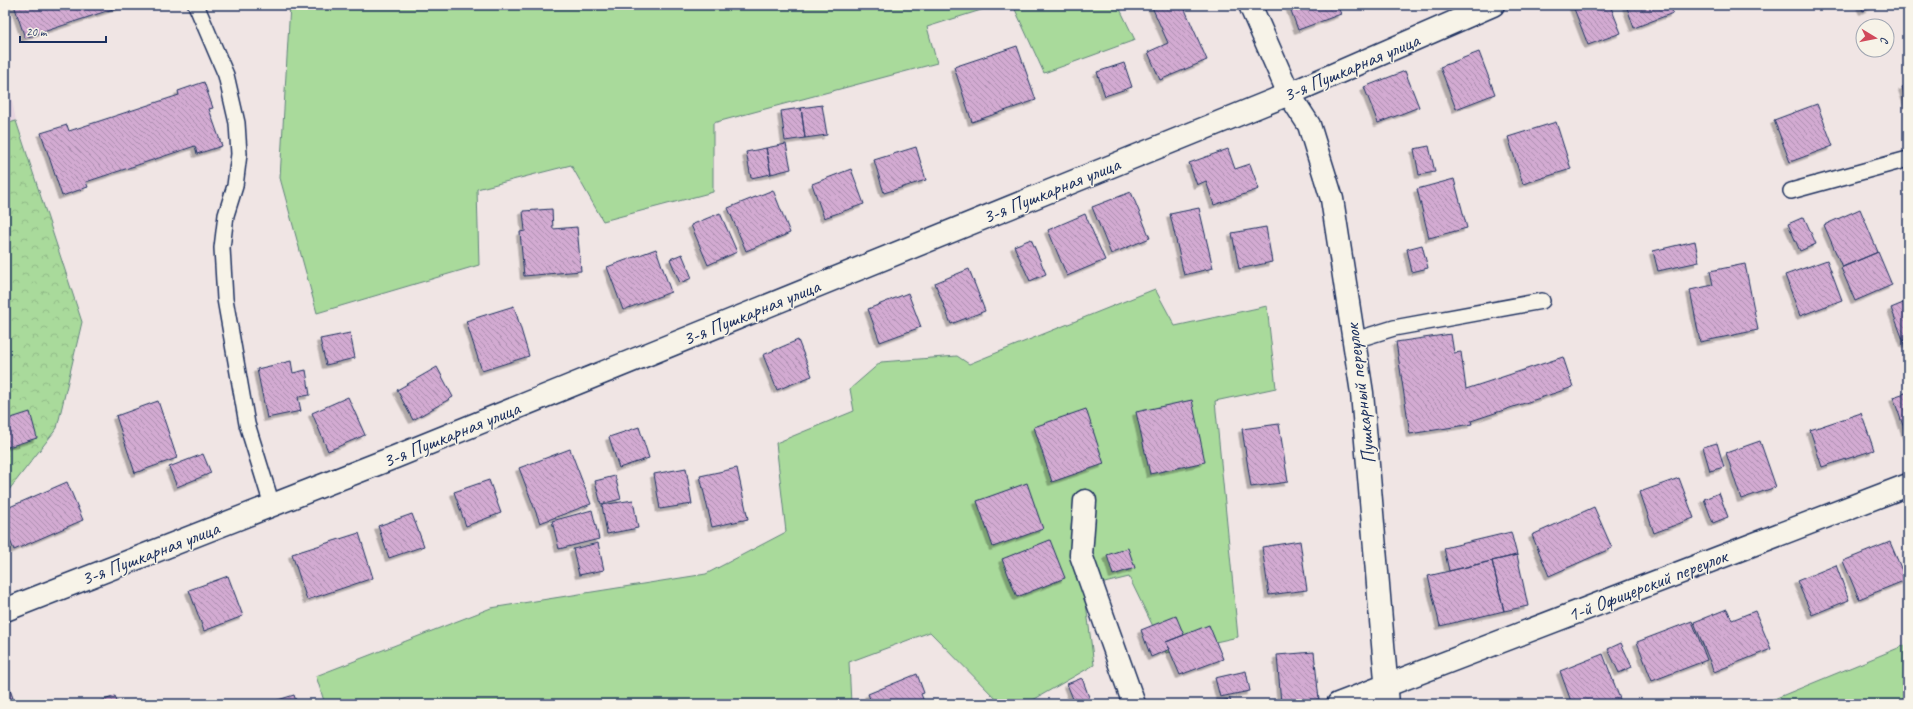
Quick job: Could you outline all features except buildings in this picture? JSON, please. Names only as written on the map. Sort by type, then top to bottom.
[{"type":"street","name":"Пушкарный переулок","points":[[1250,5],[1289,94],[1309,125],[1332,199],[1355,340],[1363,401],[1387,694]]},
{"type":"street","name":"3-я Пушкарная улица","points":[[5,610],[272,505],[1289,94],[1493,5]]},
{"type":"street","name":"1-й Офицерский переулок","points":[[1338,704],[1387,694],[1908,485]]},
{"type":"street","points":[[1084,501],[1081,556],[1134,704]]},
{"type":"lane","points":[[196,5],[226,75],[237,123],[239,154],[235,186],[226,215],[222,248],[225,299],[247,424],[272,505]]},
{"type":"lane","points":[[1791,191],[1908,159]]},
{"type":"lane","points":[[1355,340],[1394,328],[1542,301]]},
{"type":"shaded area","points":[[5,66],[16,121],[5,124]]},
{"type":"green space","points":[[290,5],[997,5],[927,27],[937,63],[713,123],[713,192],[603,221],[571,165],[477,189],[479,265],[317,313],[280,178]]},
{"type":"green space","points":[[1013,5],[1118,5],[1135,40],[1044,73]]},
{"type":"green space","points":[[16,121],[82,322],[57,428],[5,495],[5,124]]},
{"type":"green space","points":[[1155,289],[1175,326],[1267,306],[1276,388],[1215,401],[1238,637],[1166,653],[1129,577],[1084,588],[1094,665],[1026,704],[1001,704],[930,632],[849,662],[851,704],[325,704],[316,676],[491,608],[706,574],[786,532],[776,443],[854,411],[850,389],[881,362],[957,356],[969,364]]},
{"type":"green space","points":[[1908,644],[1908,704],[1762,704]]}]
